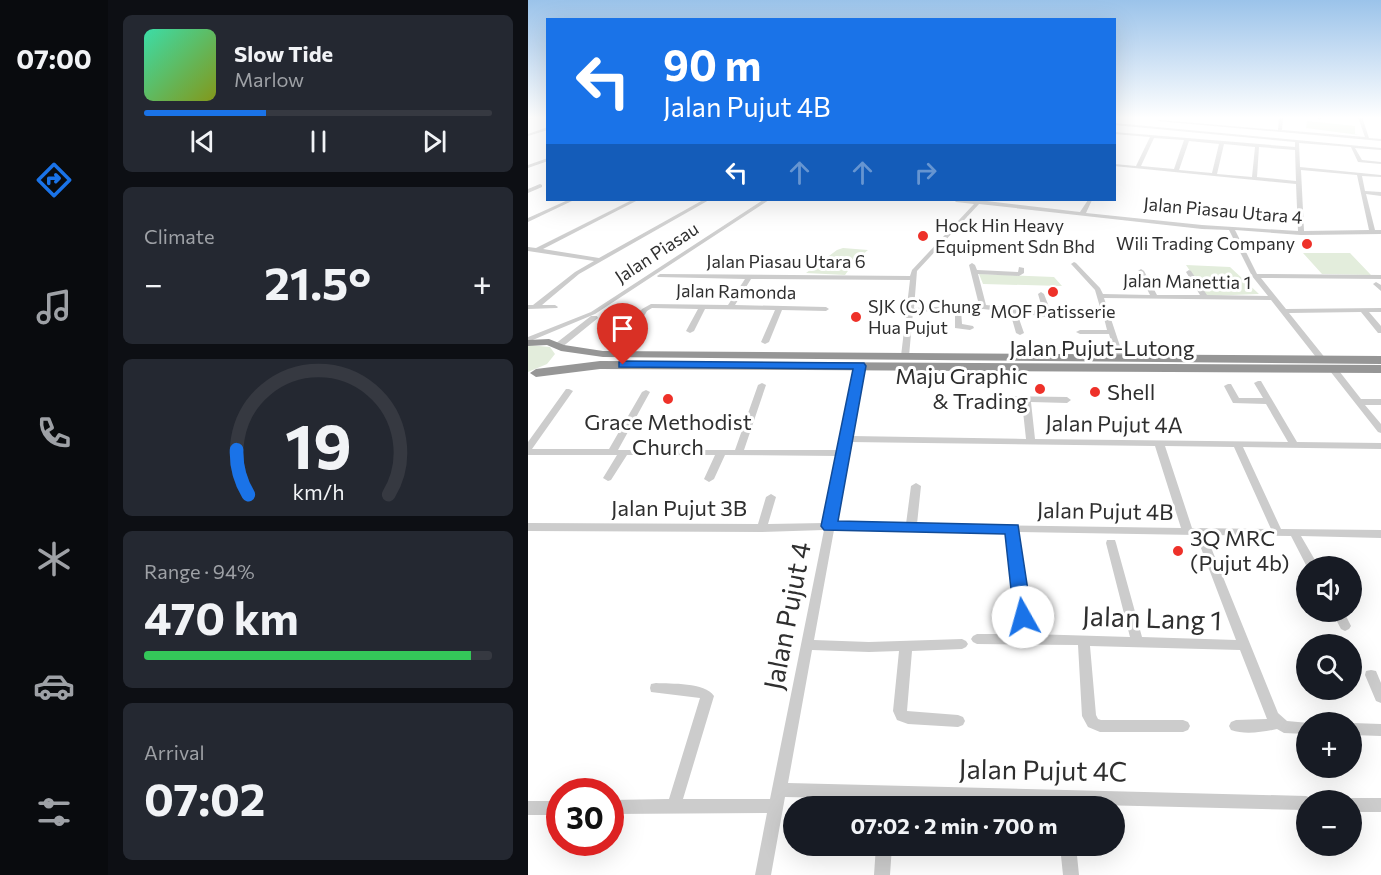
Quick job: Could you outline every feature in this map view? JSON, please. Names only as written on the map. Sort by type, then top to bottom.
[{"type":"highway","name":"Jalan Pujut-Lutong","points":[[528,341],[549,342],[559,347],[603,354],[1381,360]]},
{"type":"highway","points":[[532,374],[557,361],[561,354],[559,347]]},
{"type":"highway","name":"Jalan Pujut-Lutong","points":[[532,374],[600,365],[1381,369]]},
{"type":"street","points":[[1138,167],[1142,158]]},
{"type":"street","points":[[1176,171],[1181,158]]},
{"type":"street","points":[[1214,175],[1218,158]]},
{"type":"street","points":[[1254,179],[1256,158]]},
{"type":"street","points":[[1297,158],[1301,233]]},
{"type":"street","points":[[1358,158],[1360,161],[1381,163]]},
{"type":"street","points":[[528,167],[546,160]]},
{"type":"street","points":[[1116,165],[1298,183]]},
{"type":"street","points":[[1298,168],[1381,176]]},
{"type":"street","points":[[1359,174],[1372,232]]},
{"type":"street","points":[[528,191],[540,186]]},
{"type":"street","points":[[1362,192],[1381,194]]},
{"type":"street","points":[[528,220],[569,201]]},
{"type":"street","points":[[537,250],[633,201]]},
{"type":"street","points":[[531,308],[577,273],[704,201]]},
{"type":"street","name":"Jalan Piasau","points":[[559,347],[578,328],[660,276],[765,201]]},
{"type":"street","name":"Jalan Piasau","points":[[528,341],[593,313],[772,201]]},
{"type":"street","name":"Jalan Piasau Utara 4","points":[[967,201],[1231,229],[1301,233],[1381,232]]},
{"type":"street","points":[[1082,213],[1089,201]]},
{"type":"street","points":[[905,356],[916,267],[978,202]]},
{"type":"street","points":[[1231,229],[1255,276],[1322,359]]},
{"type":"street","points":[[528,249],[599,260]]},
{"type":"street","points":[[1074,264],[1098,289],[1120,358]]},
{"type":"street","points":[[983,307],[973,269],[1019,274],[1021,268]]},
{"type":"street","points":[[1141,271],[1155,297]]},
{"type":"street","points":[[1189,272],[1205,297]]},
{"type":"street","name":"Jalan Piasau Utara 6","points":[[660,276],[913,278]]},
{"type":"street","points":[[1255,276],[1381,277]]},
{"type":"street","points":[[730,307],[749,277]]},
{"type":"street","points":[[1041,294],[1048,315]]},
{"type":"street","name":"Jalan Manettia 1","points":[[1101,296],[1274,298]]},
{"type":"street","points":[[531,308],[555,307]]},
{"type":"street","points":[[690,331],[703,307]]},
{"type":"street","points":[[909,310],[983,307],[1048,315],[1106,316]]},
{"type":"street","name":"Jalan Ramonda","points":[[632,329],[646,308],[826,309]]},
{"type":"street","points":[[765,342],[779,308]]},
{"type":"street","points":[[958,309],[958,327],[970,328]]},
{"type":"street","points":[[1014,310],[1020,333]]},
{"type":"street","points":[[1284,310],[1381,310]]},
{"type":"street","points":[[1363,310],[1381,331]]},
{"type":"street","points":[[1080,332],[1111,332]]},
{"type":"street","name":"Jalan Pujut 4","points":[[763,875],[860,366]]},
{"type":"street","points":[[1333,369],[1381,430]]},
{"type":"street","points":[[1258,383],[1294,445]]},
{"type":"street","points":[[738,453],[762,385]]},
{"type":"street","points":[[1228,386],[1236,401],[1269,401]]},
{"type":"street","points":[[528,450],[569,391]]},
{"type":"street","points":[[612,452],[646,392]]},
{"type":"street","points":[[994,399],[1067,400]]},
{"type":"street","points":[[1026,399],[1031,441]]},
{"type":"street","points":[[1359,402],[1381,402]]},
{"type":"street","name":"Jalan Pujut 4A","points":[[846,439],[1238,446],[1381,446]]},
{"type":"street","points":[[1159,443],[1194,532],[1273,717],[1284,727],[1296,728]]},
{"type":"street","points":[[1238,446],[1278,533]]},
{"type":"street","points":[[528,450],[843,453]]},
{"type":"street","points":[[608,478],[624,452]]},
{"type":"street","points":[[709,479],[721,453]]},
{"type":"street","points":[[911,527],[916,486]]},
{"type":"street","points":[[762,528],[771,497]]},
{"type":"street","name":"Jalan Pujut 4B","points":[[829,526],[1381,534]]},
{"type":"street","name":"Jalan Pujut 3B","points":[[528,527],[829,526]]},
{"type":"street","points":[[1013,529],[1026,639]]},
{"type":"street","points":[[1294,533],[1307,556]]},
{"type":"street","points":[[1111,543],[1137,642]]},
{"type":"street","points":[[1343,622],[1345,626]]},
{"type":"street","name":"Jalan Lang 1","points":[[977,639],[1244,645]]},
{"type":"street","points":[[1084,641],[1089,716],[1093,723],[1100,726],[1183,726]]},
{"type":"street","points":[[807,645],[962,644]]},
{"type":"street","points":[[906,645],[900,711],[902,716],[958,721]]},
{"type":"street","points":[[1371,675],[1381,697]]},
{"type":"street","points":[[656,688],[700,692],[707,696],[674,806]]},
{"type":"street","points":[[1236,726],[1265,726],[1278,723]]},
{"type":"street","points":[[1362,729],[1381,730]]},
{"type":"street","name":"Jalan Pujut 4C","points":[[779,790],[843,796]]},
{"type":"street","name":"Jalan Pujut 4C","points":[[1125,803],[1296,804]]},
{"type":"street","points":[[1362,805],[1381,805]]},
{"type":"street","points":[[624,807],[776,807]]},
{"type":"street","points":[[528,808],[546,808]]},
{"type":"street","points":[[882,875],[883,856]]},
{"type":"street","points":[[1069,856],[1071,875]]},
{"type":"green space","points":[[843,248],[868,250],[856,260],[845,275],[806,273],[837,250]]},
{"type":"green space","points":[[1303,253],[1350,253],[1371,275],[1322,274]]},
{"type":"green space","points":[[1186,265],[1230,267],[1259,294],[1207,296]]},
{"type":"green space","points":[[979,274],[1054,277],[1062,286],[983,284]]},
{"type":"green space","points":[[528,345],[550,347],[555,354],[547,364],[528,372]]},
{"type":"place","name":"Hock Hin Heavy Equipment Sdn Bhd","points":[[923,236]]},
{"type":"place","name":"Wili Trading Company","points":[[1307,244]]},
{"type":"place","name":"MOF Patisserie","points":[[1053,292]]},
{"type":"place","name":"SJK (C) Chung Hua Pujut","points":[[856,317]]},
{"type":"place","name":"Maju Graphic & Trading","points":[[1040,389]]},
{"type":"place","name":"Shell","points":[[1095,392]]},
{"type":"place","name":"Grace Methodist Church","points":[[668,399]]},
{"type":"place","name":"3Q MRC (Pujut 4b)","points":[[1178,551]]},
{"type":"route","points":[[623,365],[860,366],[829,526],[1013,529],[1023,617]]}]
